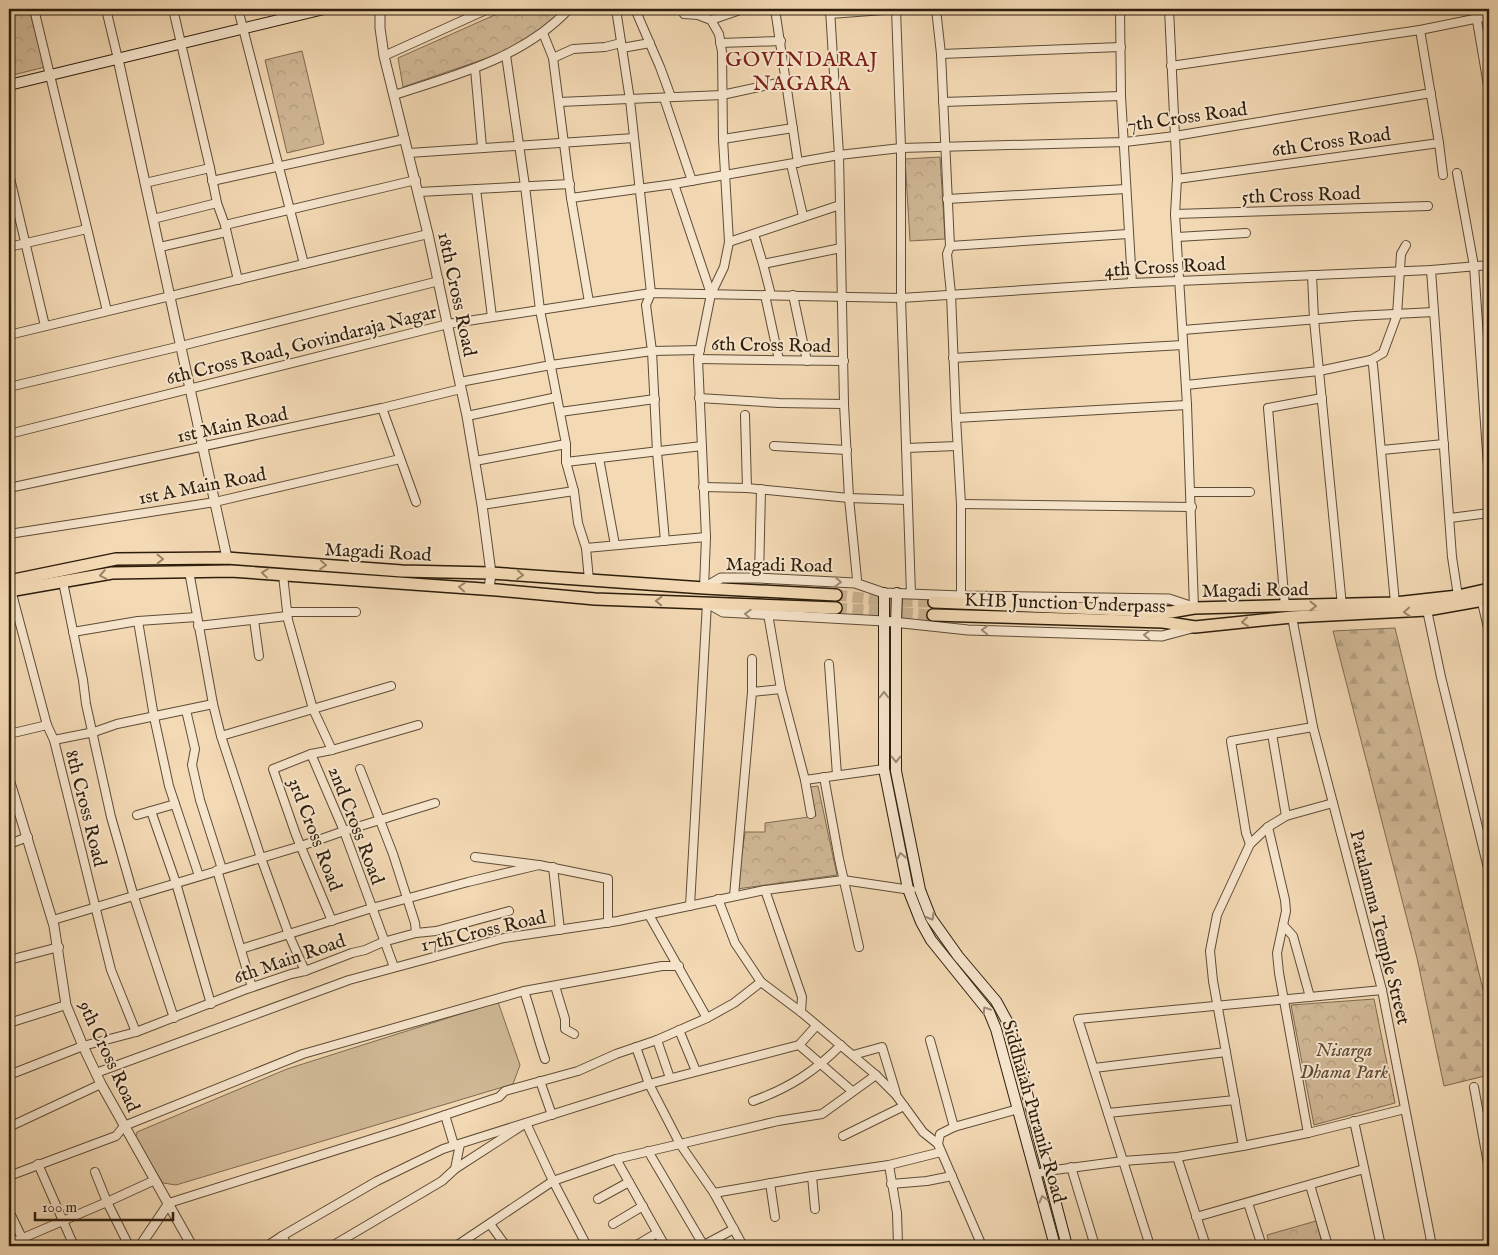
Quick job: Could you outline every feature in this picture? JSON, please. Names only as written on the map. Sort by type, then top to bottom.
[{"type":"main road","points":[[9,85],[310,10],[324,9]]},
{"type":"main road","name":"Magadi Road","points":[[10,587],[116,559],[227,558],[402,571],[491,573],[704,588]]},
{"type":"main road","name":"Magadi Road","points":[[10,587],[63,582],[112,573],[241,571],[489,589],[595,599],[708,603]]},
{"type":"main road","points":[[704,588],[836,596]]},
{"type":"main road","name":"Siddhaiah Puranik Road","points":[[884,593],[884,769],[908,889],[920,922],[931,940],[989,1012],[996,1029],[1055,1246]]},
{"type":"main road","name":"Siddhaiah Puranik Road","points":[[897,593],[896,771],[920,890],[931,918],[958,956],[996,1001],[1006,1021],[1012,1036],[1067,1246]]},
{"type":"main road","name":"Magadi Road","points":[[1194,608],[1342,606],[1485,595]]},
{"type":"main road","name":"Magadi Road","points":[[1195,627],[1292,617],[1427,610],[1485,595]]},
{"type":"main road","name":"KHB Junction Underpass","points":[[934,602],[1171,612],[1194,608]]},
{"type":"main road","points":[[708,603],[836,608]]},
{"type":"main road","name":"KHB Junction Underpass","points":[[933,615],[1162,622],[1195,627]]},
{"type":"street","points":[[34,9],[107,311]]},
{"type":"street","points":[[106,9],[160,247],[227,558]]},
{"type":"street","points":[[172,9],[217,203],[238,280]]},
{"type":"street","points":[[238,9],[304,264]]},
{"type":"street","name":"18th Cross Road","points":[[380,9],[380,28],[384,56],[419,192],[467,416],[491,573],[489,589]]},
{"type":"street","points":[[384,56],[488,9]]},
{"type":"street","points":[[394,95],[475,69],[506,55],[543,33],[568,10],[579,9]]},
{"type":"street","points":[[616,9],[630,100],[651,293],[646,305],[652,350],[657,452],[665,541]]},
{"type":"street","points":[[635,9],[650,43],[692,180]]},
{"type":"street","points":[[683,9],[684,14],[698,15],[711,20],[719,34],[728,242],[724,267],[711,294],[698,359],[706,537],[704,588]]},
{"type":"street","points":[[711,20],[743,9]]},
{"type":"street","points":[[775,9],[787,81],[795,164],[803,216]]},
{"type":"street","points":[[854,583],[857,579],[849,498],[844,404],[839,155],[830,11],[896,9],[901,148],[901,298],[911,594]]},
{"type":"street","points":[[936,9],[941,54],[950,246],[947,254],[952,294],[953,358],[961,504],[961,596]]},
{"type":"street","points":[[1120,9],[1121,96],[1132,284]]},
{"type":"street","points":[[1170,9],[1177,179],[1175,214],[1192,507],[1194,608]]},
{"type":"street","points":[[1475,9],[1489,91]]},
{"type":"street","points":[[1171,66],[1420,30],[1489,16]]},
{"type":"street","points":[[1420,30],[1443,175]]},
{"type":"street","points":[[543,33],[553,58],[571,198],[589,302]]},
{"type":"street","points":[[720,43],[781,41]]},
{"type":"street","points":[[553,58],[573,49],[650,43]]},
{"type":"street","points":[[941,54],[1120,47]]},
{"type":"street","points":[[506,55],[520,145],[540,310],[566,444],[566,462],[574,491],[578,523],[586,548],[589,580]]},
{"type":"street","points":[[475,69],[482,147]]},
{"type":"street","points":[[559,102],[722,95],[787,81]]},
{"type":"street","name":"7th Cross Road","points":[[571,198],[674,184],[839,155],[901,148],[1125,142],[1175,136],[1431,93]]},
{"type":"street","points":[[943,102],[1121,96]]},
{"type":"street","points":[[724,139],[793,128]]},
{"type":"street","points":[[409,153],[634,138]]},
{"type":"street","points":[[212,181],[405,139]]},
{"type":"street","name":"6th Cross Road","points":[[1177,179],[1439,143]]},
{"type":"street","points":[[145,183],[210,168]]},
{"type":"street","points":[[1457,173],[1474,266],[1489,481]]},
{"type":"street","points":[[9,174],[45,326]]},
{"type":"street","points":[[160,247],[289,211],[416,180]]},
{"type":"street","points":[[419,192],[570,184]]},
{"type":"street","points":[[674,184],[711,294]]},
{"type":"street","points":[[476,189],[492,317]]},
{"type":"street","points":[[947,199],[1126,190]]},
{"type":"street","points":[[153,219],[217,203]]},
{"type":"street","points":[[728,242],[840,205]]},
{"type":"street","name":"5th Cross Road","points":[[1175,214],[1428,206]]},
{"type":"street","points":[[9,247],[88,229]]},
{"type":"street","points":[[1177,237],[1246,233]]},
{"type":"street","points":[[9,335],[428,234]]},
{"type":"street","points":[[754,234],[763,264],[779,360]]},
{"type":"street","points":[[950,246],[1128,234]]},
{"type":"street","points":[[1186,385],[1319,371],[1371,360],[1383,353],[1396,315],[1401,254],[1406,245]]},
{"type":"street","points":[[763,264],[841,248]]},
{"type":"street","name":"4th Cross Road","points":[[843,296],[901,298],[1132,284],[1431,270],[1489,265]]},
{"type":"street","points":[[1431,270],[1452,557],[1458,596]]},
{"type":"street","points":[[1312,275],[1314,320],[1342,606]]},
{"type":"street","points":[[9,387],[439,281]]},
{"type":"street","name":"6th Cross Road, Govindaraja Nagar","points":[[9,434],[448,324],[651,293],[843,296]]},
{"type":"street","points":[[793,295],[807,360]]},
{"type":"street","points":[[1183,330],[1355,316],[1434,312]]},
{"type":"street","points":[[953,358],[1183,345]]},
{"type":"street","name":"1st Main Road","points":[[9,488],[382,408],[461,385],[552,365],[652,350],[700,350]]},
{"type":"street","name":"6th Cross Road","points":[[698,359],[844,361]]},
{"type":"street","points":[[1371,360],[1382,450],[1395,603]]},
{"type":"street","points":[[467,416],[557,397]]},
{"type":"street","points":[[699,398],[779,403],[844,404]]},
{"type":"street","points":[[1285,606],[1268,408],[1322,398]]},
{"type":"street","points":[[560,412],[655,399]]},
{"type":"street","points":[[956,418],[1187,406]]},
{"type":"street","points":[[382,408],[416,502]]},
{"type":"street","points":[[745,415],[747,488]]},
{"type":"street","points":[[475,461],[566,444]]},
{"type":"street","points":[[1382,450],[1444,444]]},
{"type":"street","points":[[566,462],[702,446]]},
{"type":"street","points":[[774,446],[847,450]]},
{"type":"street","points":[[906,448],[957,446]]},
{"type":"street","points":[[599,458],[615,545]]},
{"type":"street","name":"1st A Main Road","points":[[9,534],[215,502],[400,459]]},
{"type":"street","points":[[703,487],[747,488],[849,498],[908,500]]},
{"type":"street","points":[[759,578],[761,489]]},
{"type":"street","points":[[482,505],[574,491]]},
{"type":"street","points":[[1191,492],[1250,492]]},
{"type":"street","points":[[961,504],[1192,507]]},
{"type":"street","points":[[1450,518],[1489,514]]},
{"type":"street","points":[[586,548],[706,537]]},
{"type":"street","points":[[189,571],[213,704],[221,736],[289,935],[305,971]]},
{"type":"street","name":"2nd Cross Road","points":[[283,575],[287,614],[313,709],[332,750]]},
{"type":"street","name":"Magadi Road","points":[[704,588],[722,578],[759,578],[854,583],[884,593],[1169,599],[1194,608]]},
{"type":"street","points":[[63,582],[86,704],[94,732],[111,817],[134,897],[174,1018]]},
{"type":"street","name":"8th Cross Road","points":[[10,587],[54,740],[111,970],[136,1032]]},
{"type":"street","points":[[1485,595],[1489,632]]},
{"type":"street","points":[[690,906],[708,603]]},
{"type":"street","name":"Magadi Road","points":[[708,603],[723,612],[884,621],[968,630],[1162,636],[1195,627]]},
{"type":"street","points":[[1427,610],[1441,677],[1489,867]]},
{"type":"street","points":[[198,626],[254,620],[287,614],[356,612]]},
{"type":"street","points":[[768,614],[781,689],[811,814]]},
{"type":"street","points":[[73,632],[138,621],[197,617]]},
{"type":"street","name":"Patalamma Temple Street","points":[[1292,617],[1313,727],[1382,990],[1432,1246]]},
{"type":"street","points":[[254,620],[259,656]]},
{"type":"street","points":[[138,621],[154,717],[169,786],[199,876]]},
{"type":"street","points":[[734,896],[752,692],[752,659]]},
{"type":"street","points":[[829,664],[837,775]]},
{"type":"street","points":[[221,736],[391,686]]},
{"type":"street","points":[[752,692],[781,689]]},
{"type":"street","points":[[54,740],[213,704]]},
{"type":"street","points":[[186,710],[196,749],[192,765],[198,792],[252,987]]},
{"type":"street","points":[[9,734],[48,724]]},
{"type":"street","points":[[312,754],[418,725]]},
{"type":"street","points":[[1250,844],[1246,833],[1231,741],[1313,727]]},
{"type":"street","points":[[1272,734],[1286,816]]},
{"type":"street","name":"2nd Cross Road","points":[[312,754],[344,831],[394,968]]},
{"type":"street","name":"3rd Cross Road","points":[[312,754],[274,769],[301,846],[332,921]]},
{"type":"street","points":[[360,769],[393,854],[415,923],[416,933]]},
{"type":"street","points":[[804,780],[884,769]]},
{"type":"street","points":[[824,777],[843,880],[859,947]]},
{"type":"street","name":"9th Cross Road","points":[[9,779],[53,920],[59,947],[66,1005],[101,1084],[192,1246]]},
{"type":"street","points":[[53,920],[262,858],[434,803]]},
{"type":"street","points":[[137,815],[175,804]]},
{"type":"street","points":[[1243,1146],[1217,1006],[1210,951],[1217,915],[1250,844],[1268,827],[1286,816],[1333,804]]},
{"type":"street","points":[[151,811],[176,883],[211,1004]]},
{"type":"street","points":[[1268,827],[1286,911],[1277,953],[1279,973],[1308,1133]]},
{"type":"street","points":[[9,844],[28,837]]},
{"type":"street","points":[[474,857],[552,867],[608,879],[608,923]]},
{"type":"street","points":[[241,949],[372,908],[539,865]]},
{"type":"street","points":[[552,867],[560,930]]},
{"type":"street","name":"17th Cross Road","points":[[96,1073],[349,980],[504,938],[649,916],[718,899],[766,890],[843,880],[920,890]]},
{"type":"street","points":[[766,890],[802,997],[801,1012]]},
{"type":"street","points":[[718,899],[735,943],[761,982],[801,1012],[876,1074],[896,1094],[923,1132],[938,1144],[982,1246]]},
{"type":"street","name":"6th Main Road","points":[[9,1075],[83,1046],[136,1032],[252,987],[305,971],[383,942],[416,933],[436,931],[509,911]]},
{"type":"street","points":[[649,916],[707,1018]]},
{"type":"street","points":[[1283,925],[1293,936],[1310,997]]},
{"type":"street","points":[[9,960],[59,947]]},
{"type":"street","points":[[9,1176],[116,1136],[124,1126],[303,1054],[524,991],[662,966],[679,966]]},
{"type":"street","points":[[140,1246],[169,1203],[499,1097],[504,1091],[578,1071],[707,1018],[734,1003],[761,982]]},
{"type":"street","points":[[555,986],[566,1020],[565,1030],[574,1034]]},
{"type":"street","points":[[1150,1246],[1078,1019],[1382,990]]},
{"type":"street","points":[[524,991],[545,1059]]},
{"type":"street","points":[[9,1023],[66,1005]]},
{"type":"street","points":[[267,1246],[377,1181],[443,1149],[649,1084],[800,1045],[816,1026]]},
{"type":"street","points":[[679,1030],[696,1071]]},
{"type":"street","points":[[657,1040],[670,1078]]},
{"type":"street","points":[[930,1040],[954,1127]]},
{"type":"street","points":[[800,1045],[852,1092]]},
{"type":"street","points":[[753,1101],[779,1091],[822,1064],[842,1045]]},
{"type":"street","points":[[636,1047],[649,1084],[680,1144],[714,1193],[743,1246]]},
{"type":"street","points":[[853,1055],[882,1047],[896,1094]]},
{"type":"street","points":[[1094,1068],[1226,1052]]},
{"type":"street","points":[[456,1246],[553,1181],[616,1159],[648,1151],[778,1121],[822,1114],[876,1074]]},
{"type":"street","points":[[540,1081],[552,1116]]},
{"type":"street","points":[[9,1127],[101,1084]]},
{"type":"street","points":[[1474,1087],[1489,1169]]},
{"type":"street","points":[[1108,1113],[1235,1100]]},
{"type":"street","points":[[843,1136],[904,1106]]},
{"type":"street","points":[[938,1144],[940,1134],[954,1127],[1018,1109]]},
{"type":"street","points":[[1036,1174],[1123,1161],[1177,1157],[1243,1146],[1308,1133],[1404,1109]]},
{"type":"street","points":[[445,1115],[457,1144],[455,1169]]},
{"type":"street","points":[[1354,1122],[1381,1246]]},
{"type":"street","points":[[332,1246],[442,1181],[455,1169],[526,1123]]},
{"type":"street","points":[[526,1123],[553,1181],[587,1246]]},
{"type":"street","points":[[648,1151],[703,1246],[734,1229]]},
{"type":"street","points":[[714,1193],[889,1165],[941,1152]]},
{"type":"street","points":[[1177,1157],[1206,1246]]},
{"type":"street","points":[[616,1159],[665,1246]]},
{"type":"street","points":[[38,1164],[74,1246]]},
{"type":"street","points":[[889,1165],[897,1213],[898,1246]]},
{"type":"street","points":[[1071,1168],[1095,1246]]},
{"type":"street","points":[[1196,1217],[1364,1169]]},
{"type":"street","points":[[95,1172],[107,1202],[129,1246]]},
{"type":"street","points":[[812,1176],[815,1209]]},
{"type":"street","points":[[891,1184],[927,1181],[952,1176]]},
{"type":"street","points":[[9,1244],[155,1180]]},
{"type":"street","points":[[598,1199],[629,1182]]},
{"type":"street","points":[[770,1183],[774,1218]]},
{"type":"street","points":[[1310,1185],[1328,1246]]},
{"type":"street","points":[[1248,1203],[1262,1246]]},
{"type":"street","points":[[613,1224],[643,1206]]},
{"type":"street","points":[[9,1210],[26,1246]]},
{"type":"street","points":[[490,1224],[506,1246]]},
{"type":"street","points":[[635,1246],[657,1233]]},
{"type":"street","points":[[282,1236],[288,1246]]},
{"type":"green space","points":[[9,9],[29,9],[45,67],[9,76]]},
{"type":"green space","points":[[508,9],[566,9],[531,38],[499,54],[403,87],[398,58]]},
{"type":"green space","points":[[302,51],[324,144],[287,153],[265,60]]},
{"type":"green space","points":[[940,157],[945,239],[910,241],[905,159]]},
{"type":"green space","points":[[1395,628],[1489,1014],[1489,1075],[1444,1086],[1417,958],[1333,631]]},
{"type":"green space","points":[[818,786],[837,875],[737,889],[745,832],[765,832],[765,823],[816,816],[810,787]]},
{"type":"green space","name":"Nisarga Dhama Park","points":[[1374,999],[1395,1103],[1314,1125],[1291,1005]]},
{"type":"green space","points":[[498,1002],[520,1065],[513,1084],[176,1185],[163,1183],[135,1139],[137,1132],[287,1069]]},
{"type":"green space","points":[[1316,1221],[1323,1246],[1270,1246],[1267,1235]]},
{"type":"tunnel","points":[[836,595],[886,601],[934,602]]},
{"type":"tunnel","points":[[836,608],[933,615]]},
{"type":"district","name":"GOVINDARAJ NAGARA","points":[[802,71]]}]
